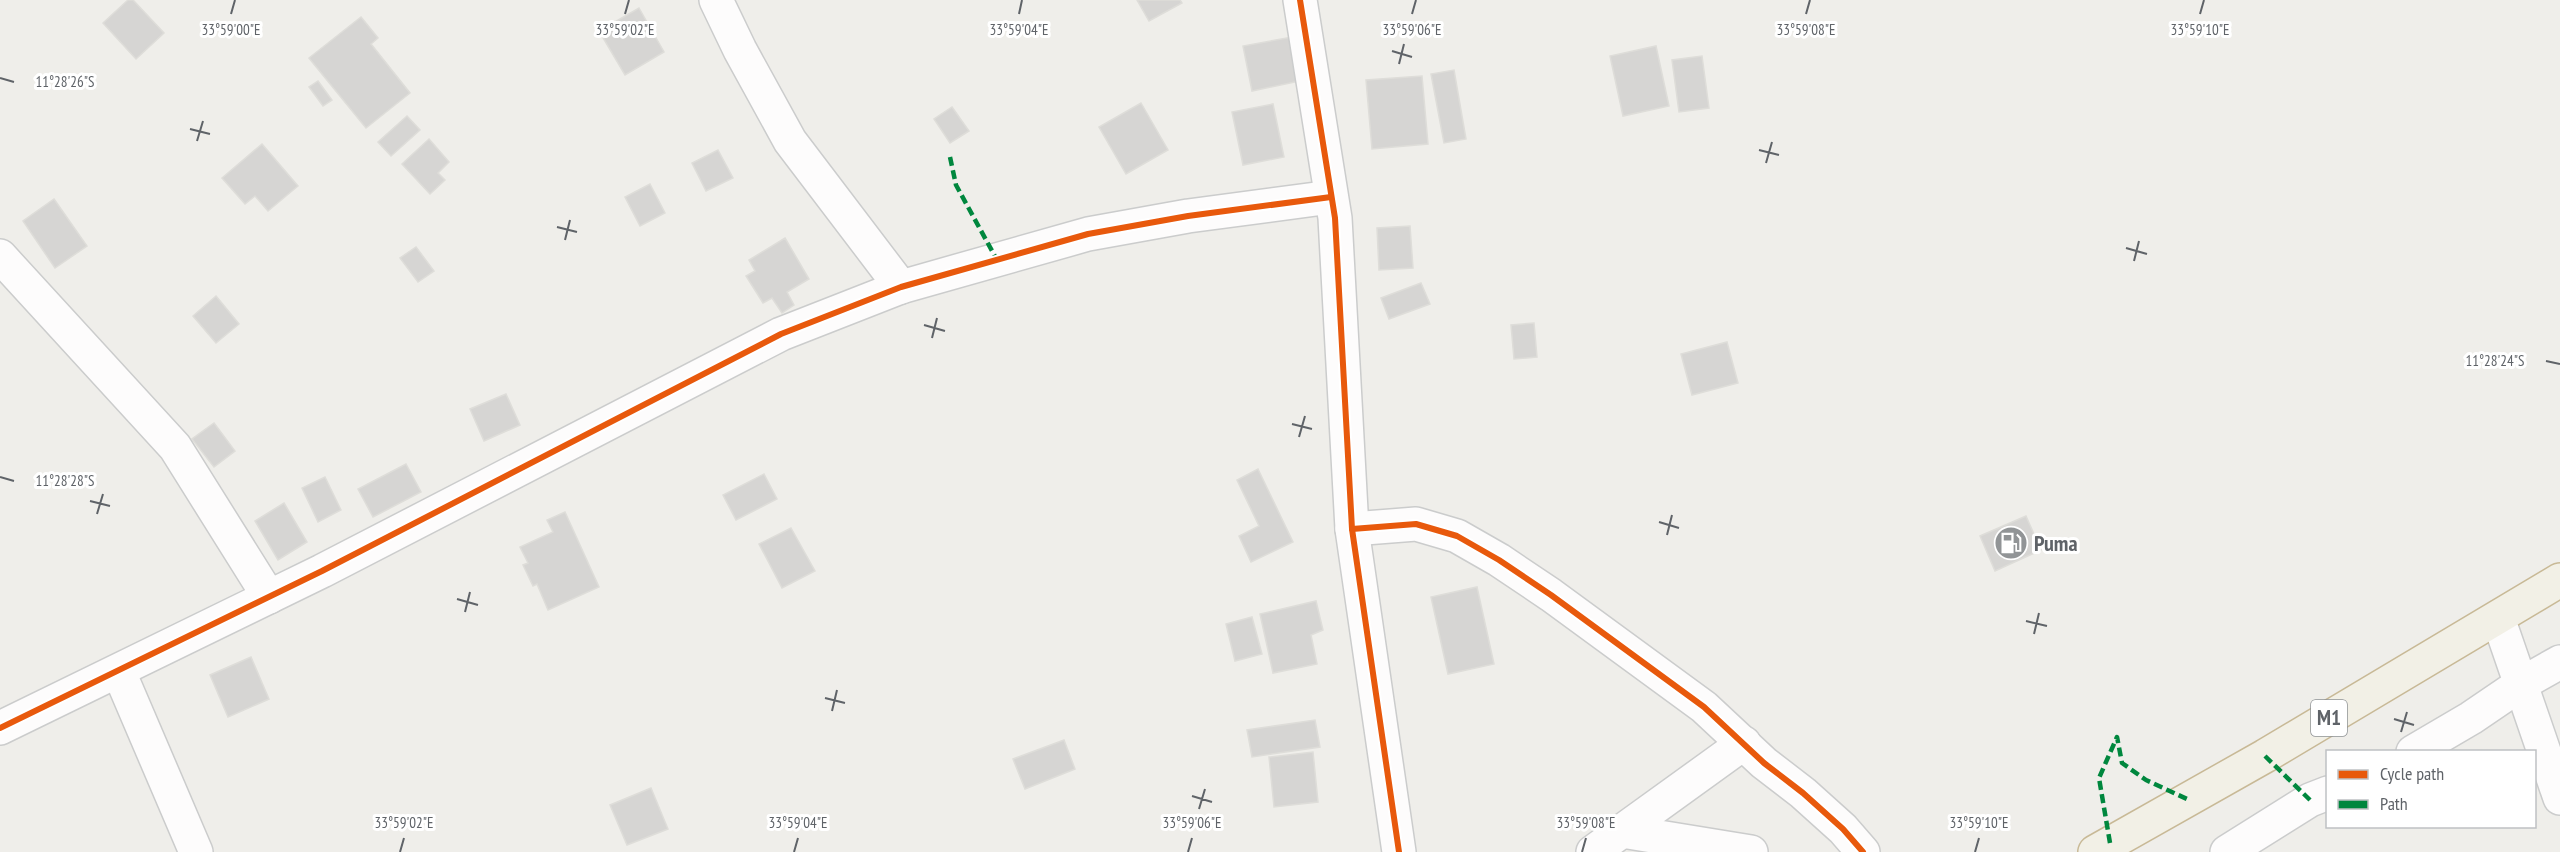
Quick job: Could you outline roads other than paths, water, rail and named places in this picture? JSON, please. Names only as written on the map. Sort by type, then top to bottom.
[{"type":"highway","name":"M1","points":[[2095,852],[2265,756],[2560,580]]},
{"type":"street","points":[[716,0],[740,50],[790,141],[901,287]]},
{"type":"street","points":[[1300,0],[1335,218],[1352,529],[1399,852]]},
{"type":"street","points":[[0,728],[119,672],[495,483],[781,334],[901,287],[1088,234],[1188,216],[1331,197]]},
{"type":"street","points":[[0,256],[175,447],[269,597]]},
{"type":"street","points":[[1352,529],[1416,524],[1457,536],[1499,560],[1551,595],[1704,707],[1843,829],[1863,852]]},
{"type":"street","points":[[2498,618],[2560,798]]},
{"type":"street","points":[[2416,750],[2560,662]]},
{"type":"street","points":[[119,672],[196,852]]},
{"type":"street","points":[[1593,852],[1744,743]]},
{"type":"street","points":[[2227,852],[2310,800],[2326,794]]},
{"type":"street","points":[[1622,831],[1751,852]]},
{"type":"place","name":"Puma","points":[[2011,543]]}]
